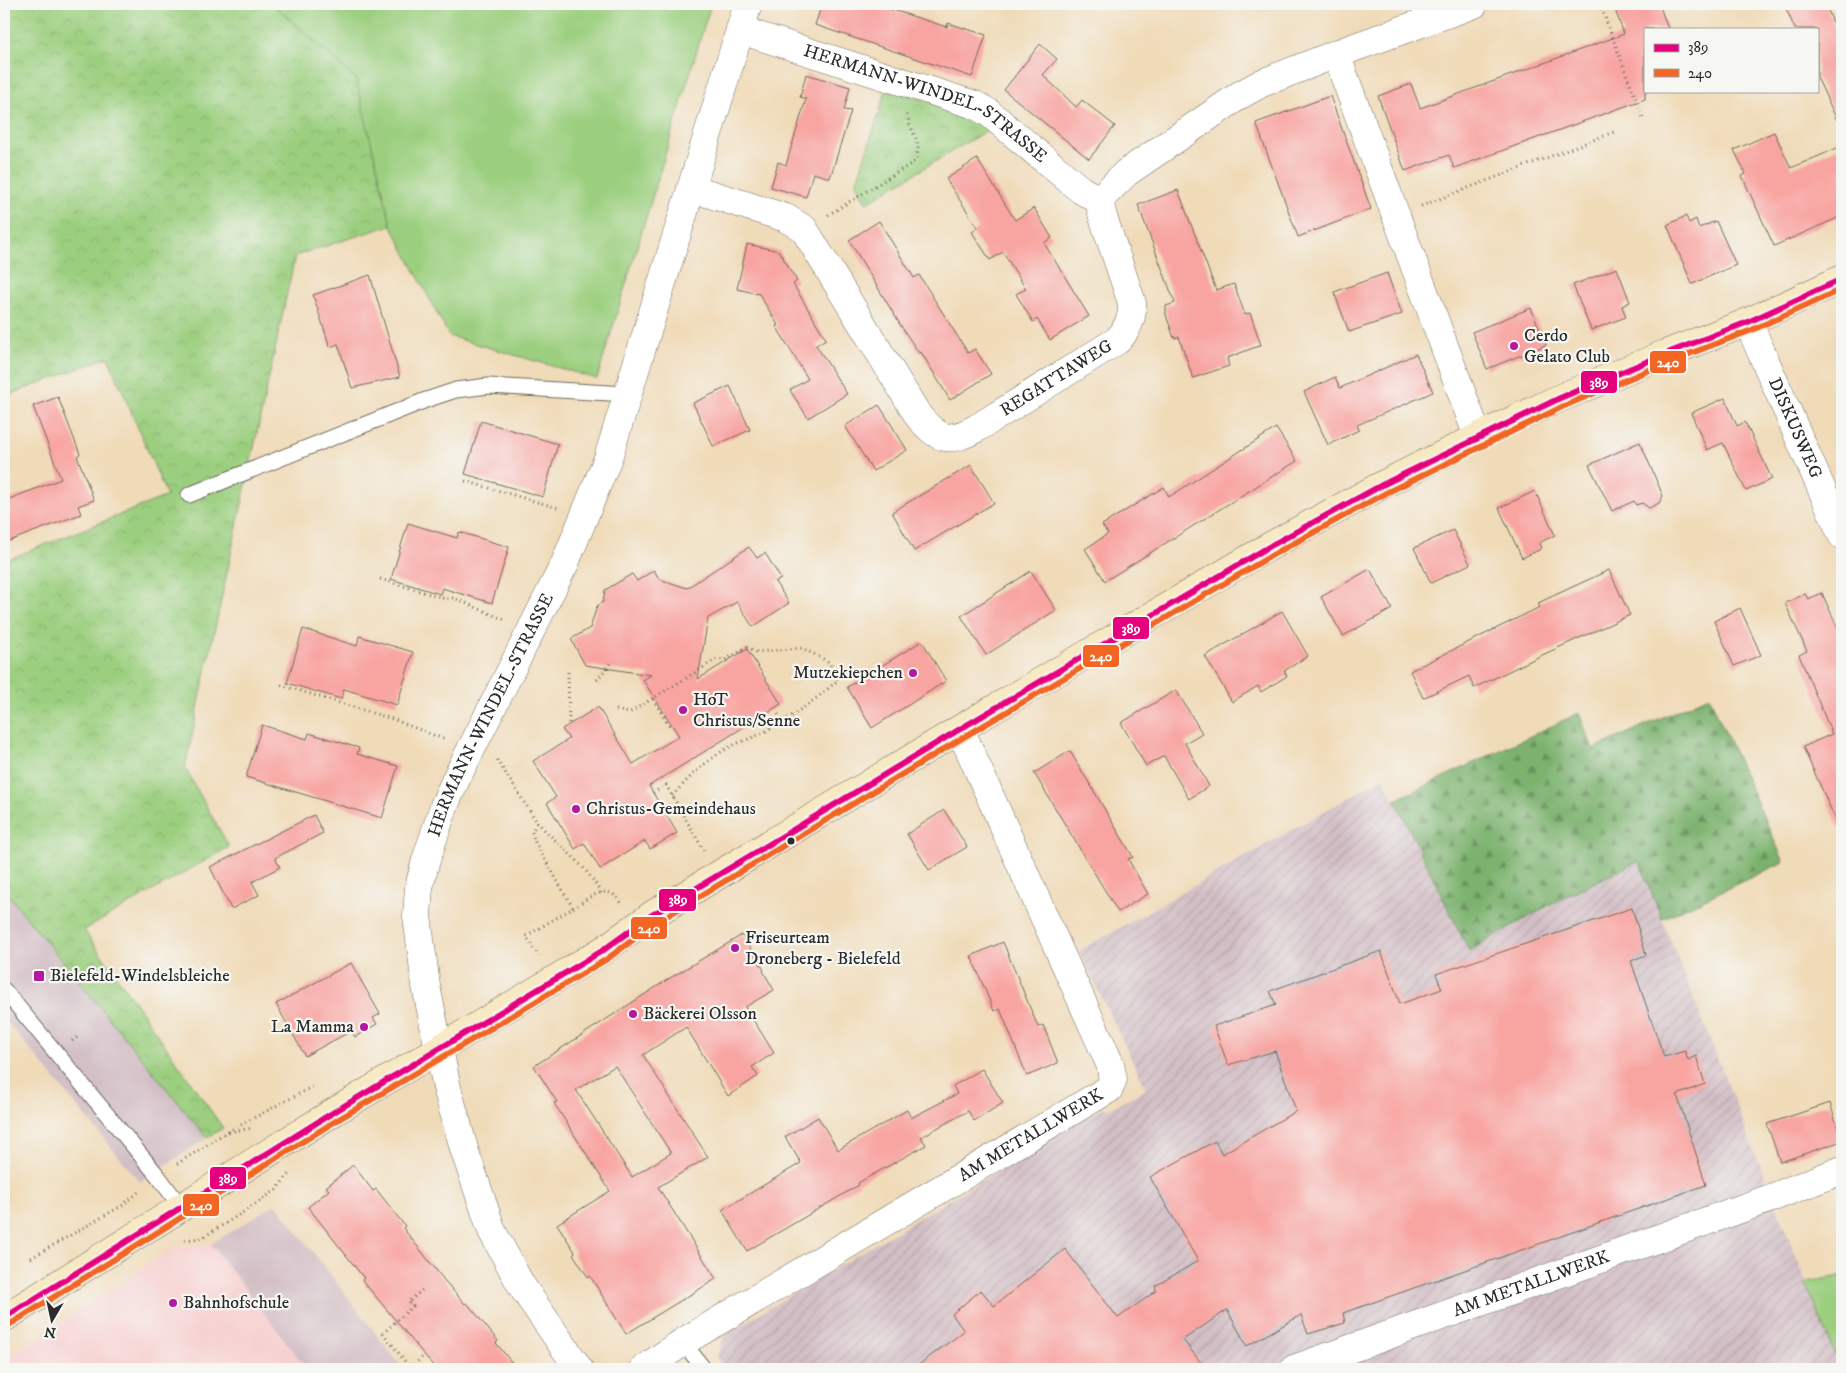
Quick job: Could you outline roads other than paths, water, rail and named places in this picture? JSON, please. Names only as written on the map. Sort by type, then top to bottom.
[{"type":"main road","points":[[4,1318],[439,1048],[602,951],[635,926],[960,729],[1272,545],[1384,484],[1560,398],[1748,322],[1842,278]]},
{"type":"street","name":"HERMANN-WINDEL-STRASSE","points":[[439,1048],[426,986],[417,916],[419,887],[426,860],[444,806],[470,748],[565,563],[608,458],[748,4]]},
{"type":"street","points":[[1099,200],[1126,173],[1240,95],[1262,83],[1474,4]]},
{"type":"street","name":"HERMANN-WINDEL-STRASSE","points":[[740,30],[975,105],[989,113],[1081,190],[1099,200]]},
{"type":"street","points":[[1336,54],[1478,437]]},
{"type":"street","name":"REGATTAWEG","points":[[691,188],[786,218],[804,229],[919,417],[931,431],[947,438],[963,436],[977,428],[1118,340],[1125,332],[1133,313],[1132,303],[1099,200]]},
{"type":"street","name":"DISKUSWEG","points":[[1748,322],[1842,535]]},
{"type":"street","name":"AM METALLWERK","points":[[644,1369],[683,1342],[1109,1089],[1113,1079],[1110,1064],[960,729]]},
{"type":"street","points":[[439,1048],[447,1088],[465,1152],[492,1231],[521,1285],[579,1369]]},
{"type":"street","name":"AM METALLWERK","points":[[1294,1369],[1771,1198],[1842,1170]]},
{"type":"lane","points":[[189,495],[426,400],[456,390],[488,386],[627,394]]},
{"type":"lane","points":[[4,990],[158,1176],[181,1207]]},
{"type":"lane","points":[[683,1342],[704,1369]]},
{"type":"place","name":"Cerdo Gelato Club","points":[[1514,346]]},
{"type":"place","name":"Mutzekiepchen","points":[[913,673]]},
{"type":"place","name":"HoT Christus/Senne","points":[[683,710]]},
{"type":"place","name":"Christus-Gemeindehaus","points":[[576,809]]},
{"type":"place","name":"Friseurteam Droneberg - Bielefeld","points":[[735,948]]},
{"type":"place","name":"Bielefeld-Windelsbleiche","points":[[39,976]]},
{"type":"place","name":"Bäckerei Olsson","points":[[633,1014]]},
{"type":"place","name":"La Mamma","points":[[364,1027]]},
{"type":"place","name":"Bahnhofschule","points":[[173,1303]]}]
